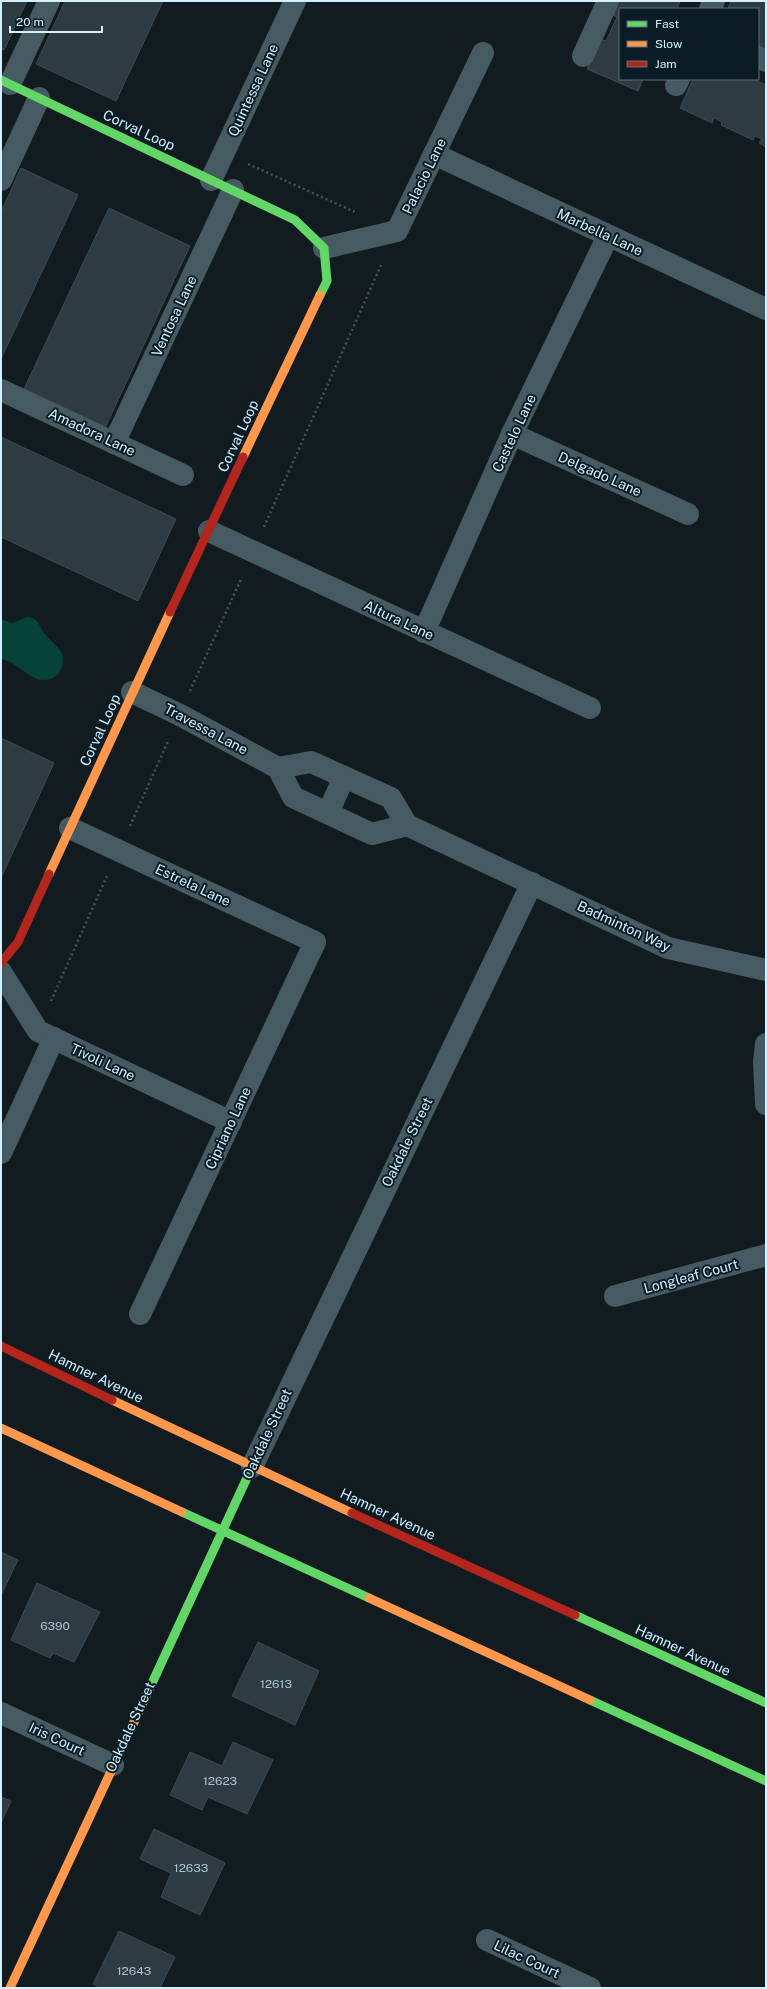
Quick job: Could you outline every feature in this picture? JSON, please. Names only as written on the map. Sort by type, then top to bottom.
[{"type":"street","points":[[5,82],[48,1]]},
{"type":"street","name":"Quintessa Lane","points":[[211,180],[295,1]]},
{"type":"street","points":[[583,56],[608,1]]},
{"type":"street","name":"Palacio Lane","points":[[324,248],[397,231],[483,53]]},
{"type":"street","name":"Corval Loop","points":[[1,963],[18,942],[132,692],[327,281],[324,248],[294,220],[5,82]]},
{"type":"street","points":[[1,180],[39,98]]},
{"type":"street","name":"Marbella Lane","points":[[434,154],[766,309]]},
{"type":"street","name":"Ventosa Lane","points":[[114,443],[233,190]]},
{"type":"street","name":"Castelo Lane","points":[[424,632],[512,434],[608,236]]},
{"type":"street","name":"Amadora Lane","points":[[1,390],[183,475]]},
{"type":"street","name":"Delgado Lane","points":[[512,434],[688,514]]},
{"type":"street","name":"Altura Lane","points":[[209,531],[590,708]]},
{"type":"street","name":"Travessa Lane","points":[[132,692],[180,715],[278,768]]},
{"type":"street","points":[[407,825],[372,834],[293,797],[278,768],[311,762],[391,798],[407,825],[532,883]]},
{"type":"street","points":[[328,813],[344,777]]},
{"type":"street","name":"Estrela Lane","points":[[70,828],[315,942]]},
{"type":"street","name":"Badminton Way","points":[[532,883],[668,948],[766,970]]},
{"type":"street","name":"Oakdale Street","points":[[10,1988],[252,1467],[532,883]]},
{"type":"street","name":"Cipriano Lane","points":[[140,1314],[315,942]]},
{"type":"street","name":"Tivoli Lane","points":[[1,972],[38,1031],[231,1122]]},
{"type":"street","points":[[1,1153],[54,1038]]},
{"type":"street","points":[[766,1044],[764,1062],[766,1104]]},
{"type":"street","name":"Longleaf Court","points":[[615,1296],[766,1255]]},
{"type":"street","name":"Hamner Avenue","points":[[1,1346],[252,1467],[766,1703]]},
{"type":"street","points":[[1,1428],[766,1781]]},
{"type":"street","name":"Iris Court","points":[[1,1713],[113,1765]]},
{"type":"street","name":"Lilac Court","points":[[487,1940],[590,1988]]},
{"type":"shaded area","points":[[27,617],[37,621],[45,634],[63,656],[59,673],[53,678],[45,680],[32,677],[14,664],[1,659],[1,619],[12,623]]},
{"type":"building","points":[[1,1],[27,1],[4,50],[1,49]]},
{"type":"building","points":[[65,1],[163,1],[116,101],[36,64]]},
{"type":"building","points":[[619,1],[680,1],[677,8],[619,8],[619,80],[643,80],[638,91],[587,69],[600,39],[606,41],[617,17],[613,15]]},
{"type":"building","points":[[731,1],[766,1],[766,49],[759,46],[759,8],[728,8]]},
{"type":"building","points":[[693,80],[755,80],[766,85],[766,147],[759,143],[762,139],[755,136],[753,140],[721,125],[722,122],[714,118],[712,123],[680,108]]},
{"type":"building","points":[[21,168],[78,195],[1,359],[1,212]]},
{"type":"building","points":[[109,208],[190,246],[105,428],[24,389]]},
{"type":"building","points":[[1,437],[176,519],[138,601],[1,537]]},
{"type":"building","points":[[1,738],[54,763],[1,878]]},
{"type":"building","points":[[1,1552],[18,1560],[1,1595]]},
{"type":"building","points":[[37,1583],[100,1612],[74,1662],[53,1653],[50,1658],[11,1640]]},
{"type":"building","points":[[258,1642],[319,1671],[295,1725],[232,1696]]},
{"type":"building","points":[[233,1742],[273,1760],[247,1814],[208,1797],[202,1810],[170,1795],[190,1752],[222,1766]]},
{"type":"building","points":[[1,1797],[11,1801],[1,1823]]},
{"type":"building","points":[[154,1829],[225,1863],[200,1915],[161,1897],[171,1873],[140,1859]]},
{"type":"building","points":[[119,1931],[175,1957],[160,1988],[101,1988],[93,1984]]},
{"type":"traffic: fast","points":[[1,80],[295,220],[324,248],[327,281],[320,295]]},
{"type":"traffic: fast","points":[[141,1707],[252,1467]]},
{"type":"traffic: fast","points":[[182,1512],[369,1598]]},
{"type":"traffic: fast","points":[[575,1615],[766,1703]]},
{"type":"traffic: fast","points":[[590,1700],[766,1781]]},
{"type":"traffic: slow","points":[[243,457],[320,295]]},
{"type":"traffic: slow","points":[[49,874],[170,612]]},
{"type":"traffic: slow","points":[[112,1400],[352,1513]]},
{"type":"traffic: slow","points":[[1,1428],[182,1512]]},
{"type":"traffic: slow","points":[[369,1598],[590,1700]]},
{"type":"traffic: slow","points":[[10,1988],[141,1707]]},
{"type":"traffic: jam","points":[[170,612],[243,457]]},
{"type":"traffic: jam","points":[[1,963],[18,942],[49,874]]},
{"type":"traffic: jam","points":[[1,1346],[112,1400]]},
{"type":"traffic: jam","points":[[352,1513],[575,1615]]}]
